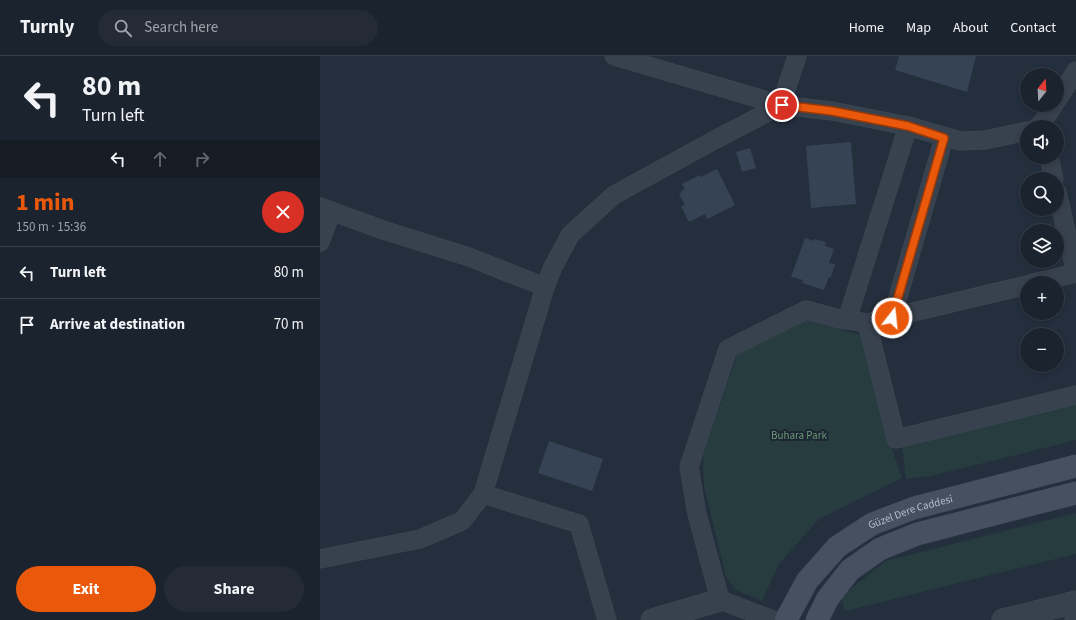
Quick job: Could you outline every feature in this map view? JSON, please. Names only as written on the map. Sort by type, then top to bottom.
[{"type":"main road","name":"Güzel Dere Caddesi","points":[[786,620],[808,581],[827,558],[837,547],[872,524],[914,508],[1076,466]]},
{"type":"main road","name":"Güzel Dere Caddesi","points":[[817,620],[828,598],[850,570],[880,549],[917,534],[1076,493]]},
{"type":"street","points":[[614,56],[782,105],[832,111],[908,126],[944,138],[960,141],[985,140],[1020,131]]},
{"type":"street","points":[[320,559],[420,538],[462,521],[483,494],[545,287],[553,267],[570,235],[614,195],[709,142],[782,105],[797,56]]},
{"type":"street","points":[[1064,89],[1076,71]]},
{"type":"street","points":[[1042,120],[1049,112]]},
{"type":"street","points":[[847,320],[908,126]]},
{"type":"street","points":[[892,318],[944,138]]},
{"type":"street","points":[[320,242],[326,209],[383,230],[469,257],[545,287]]},
{"type":"street","points":[[1063,216],[1076,273],[1063,276]]},
{"type":"street","points":[[720,600],[697,514],[689,467],[728,349],[806,310],[847,320],[867,323],[1020,286]]},
{"type":"street","points":[[867,323],[896,439],[1076,395]]},
{"type":"street","points":[[483,494],[579,524],[607,620]]},
{"type":"street","points":[[652,620],[720,600],[773,620]]},
{"type":"street","points":[[1003,620],[1076,602]]},
{"type":"street","points":[[1074,620],[1076,613]]},
{"type":"green space","name":"Buhara Park","points":[[806,320],[861,335],[881,417],[902,478],[819,519],[779,564],[762,601],[736,590],[726,577],[704,486],[703,456],[738,352]]},
{"type":"green space","points":[[1076,402],[1076,440],[931,476],[906,479],[902,445]]},
{"type":"green space","points":[[1076,513],[1076,554],[845,611],[841,597],[885,561]]},
{"type":"building","points":[[899,56],[976,56],[967,92],[895,70]]},
{"type":"building","points":[[851,142],[856,204],[811,208],[806,146]]},
{"type":"building","points":[[750,148],[756,168],[742,172],[736,152]]},
{"type":"building","points":[[717,169],[735,205],[707,219],[705,214],[689,222],[681,206],[685,205],[679,194],[685,189],[682,184]]},
{"type":"building","points":[[805,238],[814,241],[814,239],[826,242],[825,246],[834,249],[829,263],[835,264],[831,277],[829,277],[824,290],[802,283],[803,280],[791,277]]},
{"type":"building","points":[[549,441],[603,459],[592,491],[538,473]]},
{"type":"route","points":[[782,105],[832,111],[908,126],[944,138],[892,318]]}]
